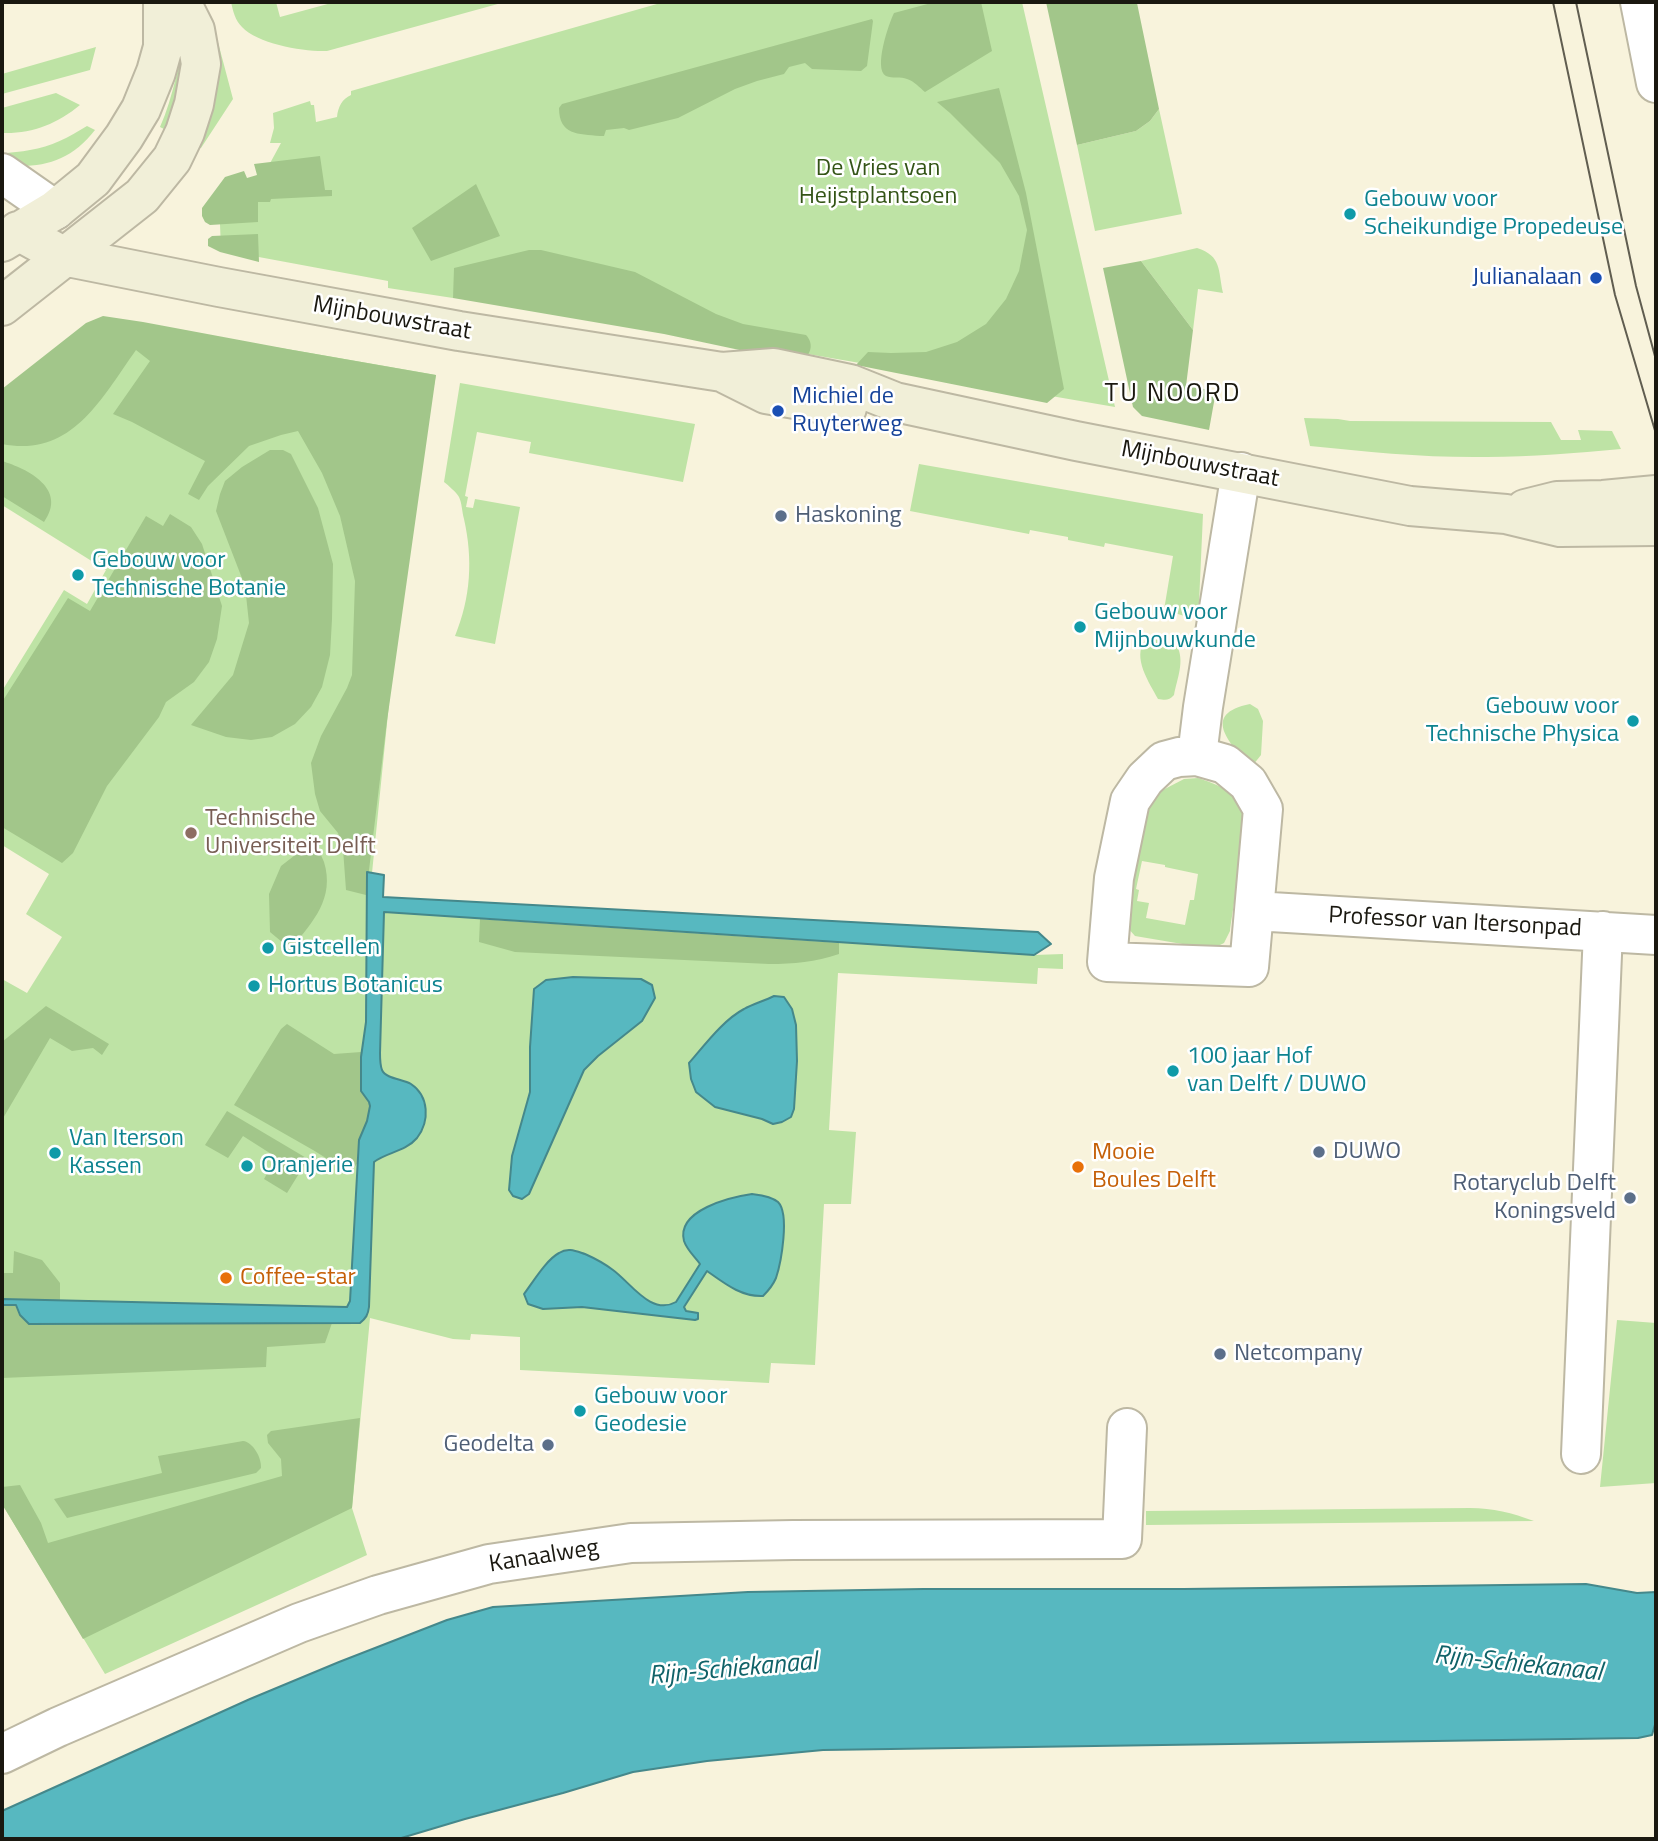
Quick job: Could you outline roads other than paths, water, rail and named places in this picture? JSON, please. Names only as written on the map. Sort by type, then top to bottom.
[{"type":"main road","points":[[7,233],[55,210],[93,179],[141,110],[163,47],[163,2]]},
{"type":"main road","points":[[2,306],[142,196],[172,159],[194,104],[201,64],[195,30],[181,2]]},
{"type":"main road","points":[[55,210],[63,257]]},
{"type":"main road","name":"Mijnbouwstraat","points":[[7,233],[63,257],[459,331],[722,372],[765,394],[777,397],[845,409],[895,402],[1076,441],[1410,506],[1506,514],[1560,527],[1656,526]]},
{"type":"main road","name":"Mijnbouwstraat","points":[[1506,514],[1558,501],[1656,495]]},
{"type":"street","points":[[1640,2],[1656,83]]},
{"type":"street","points":[[2,173],[55,210]]},
{"type":"street","points":[[1197,756],[1241,472]]},
{"type":"street","points":[[1197,756],[1225,764],[1248,783],[1263,809],[1254,911],[1249,967],[1107,962],[1114,878],[1130,801],[1144,779],[1164,761],[1197,756]]},
{"type":"street","name":"Professor van Itersonpad","points":[[1254,911],[1656,935]]},
{"type":"street","points":[[1581,1454],[1603,931]]},
{"type":"street","name":"Kanaalweg","points":[[2,1754],[58,1727],[299,1623],[378,1595],[489,1564],[631,1543],[1122,1539],[1127,1428]]},
{"type":"water","points":[[367,872],[384,875],[383,897],[1038,932],[1051,944],[1034,955],[384,912],[381,1066],[387,1075],[408,1082],[417,1089],[424,1102],[426,1117],[421,1131],[412,1143],[374,1162],[369,1307],[364,1320],[360,1323],[29,1324],[20,1315],[16,1305],[2,1305],[2,1299],[347,1307],[350,1301],[359,1140],[370,1106],[361,1091],[361,1057],[366,1022]]},
{"type":"water","points":[[573,977],[641,979],[652,985],[655,998],[642,1021],[584,1070],[529,1194],[522,1199],[513,1196],[509,1190],[512,1156],[530,1092],[534,989],[546,980]]},
{"type":"water","points":[[774,996],[784,997],[792,1009],[796,1025],[797,1061],[794,1109],[791,1117],[773,1124],[715,1107],[696,1092],[689,1063],[729,1020],[744,1009]]},
{"type":"water","points":[[752,1194],[769,1197],[778,1202],[783,1217],[782,1251],[778,1271],[763,1296],[740,1292],[707,1271],[684,1307],[686,1311],[698,1313],[698,1319],[695,1320],[582,1307],[543,1309],[528,1304],[524,1294],[540,1272],[554,1256],[569,1250],[585,1254],[607,1266],[642,1296],[658,1305],[676,1302],[700,1264],[684,1241],[684,1230],[688,1221],[707,1207]]},
{"type":"water","name":"Rijn-Schiekanaal","points":[[1586,1584],[1637,1593],[1656,1592],[1656,1721],[1652,1735],[1638,1738],[823,1750],[707,1761],[633,1772],[398,1839],[2,1839],[2,1811],[250,1699],[339,1662],[447,1620],[493,1607],[748,1592]]},
{"type":"tram line","points":[[1553,2],[1615,295],[1656,434]]},
{"type":"tram line","points":[[1576,2],[1636,286],[1656,360]]},
{"type":"place","name":"Gebouw voor Scheikundige Propedeuse","points":[[1350,214]]},
{"type":"place","name":"Julianalaan","points":[[1596,278]]},
{"type":"place","name":"Michiel de Ruyterweg","points":[[778,411]]},
{"type":"place","name":"Haskoning","points":[[781,516]]},
{"type":"place","name":"Gebouw voor Technische Botanie","points":[[78,575]]},
{"type":"place","name":"Gebouw voor Mijnbouwkunde","points":[[1080,627]]},
{"type":"place","name":"Gebouw voor Technische Physica","points":[[1633,721]]},
{"type":"place","name":"Technische Universiteit Delft","points":[[191,833]]},
{"type":"place","name":"Gistcellen","points":[[268,948]]},
{"type":"place","name":"Hortus Botanicus","points":[[254,986]]},
{"type":"place","name":"100 jaar Hof van Delft / DUWO","points":[[1173,1071]]},
{"type":"place","name":"DUWO","points":[[1319,1152]]},
{"type":"place","name":"Van Iterson Kassen","points":[[55,1153]]},
{"type":"place","name":"Oranjerie","points":[[247,1166]]},
{"type":"place","name":"Mooie Boules Delft","points":[[1078,1167]]},
{"type":"place","name":"Rotaryclub Delft Koningsveld","points":[[1630,1198]]},
{"type":"place","name":"Coffee-star","points":[[226,1278]]},
{"type":"place","name":"Netcompany","points":[[1220,1354]]},
{"type":"place","name":"Gebouw voor Geodesie","points":[[580,1411]]},
{"type":"place","name":"Geodelta","points":[[548,1445]]},
{"type":"district","name":"TU NOORD","points":[[1173,395]]},
{"type":"park label","name":"De Vries van Heijstplantsoen","points":[[878,183]]}]
